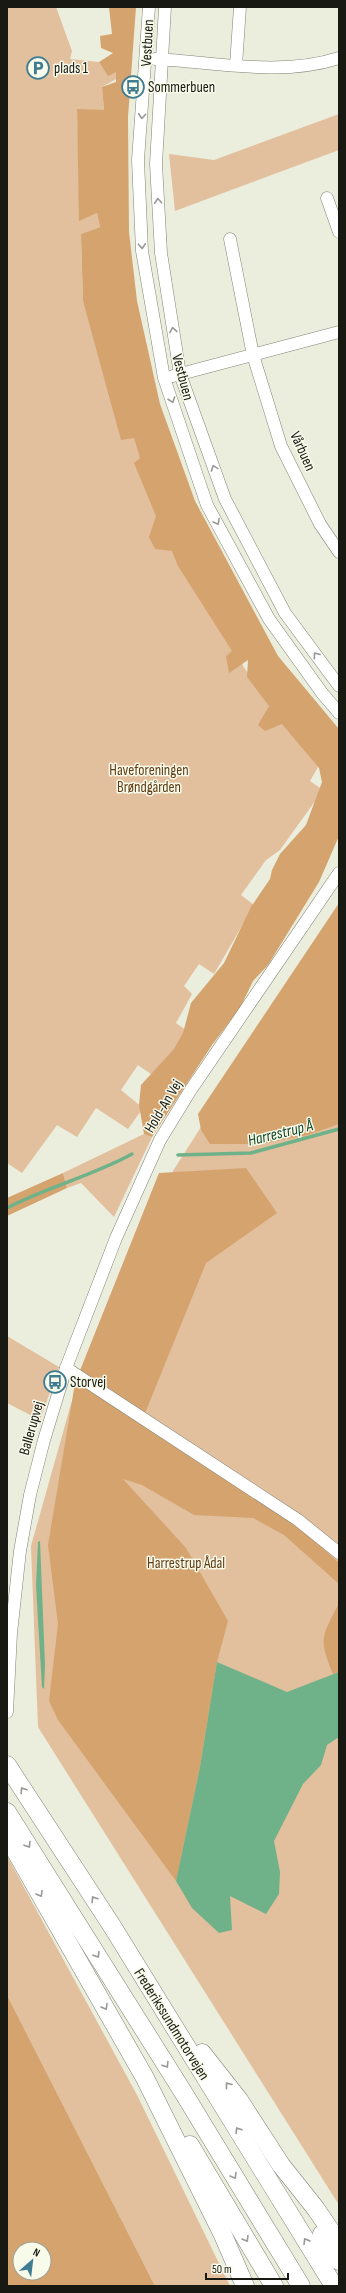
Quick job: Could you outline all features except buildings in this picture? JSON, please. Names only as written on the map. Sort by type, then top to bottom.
[{"type":"highway","name":"Frederikssundmotorvejen","points":[[7,1765],[144,1980],[334,2286]]},
{"type":"highway","name":"Frederikssundmotorvejen","points":[[7,1812],[183,2092],[301,2286]]},
{"type":"highway","points":[[7,1836],[145,2078],[223,2235],[244,2286]]},
{"type":"highway","points":[[144,1980],[239,2100],[281,2165],[339,2261]]},
{"type":"highway","points":[[145,2078],[171,2115],[274,2286]]},
{"type":"highway","points":[[281,2165],[316,2209],[339,2242]]},
{"type":"street","name":"Vestbuen","points":[[149,7],[138,160],[142,251],[164,378],[207,504],[269,619],[322,693],[339,713]]},
{"type":"street","name":"Vestbuen","points":[[165,7],[156,164],[161,253],[180,374],[225,499],[285,613],[339,686]]},
{"type":"street","points":[[236,65],[240,7]]},
{"type":"street","points":[[146,58],[236,65],[288,67],[325,62],[339,58]]},
{"type":"street","points":[[327,198],[339,232]]},
{"type":"street","name":"Vårbuen","points":[[230,239],[253,355],[281,446],[320,524],[339,552]]},
{"type":"street","points":[[164,378],[339,332]]},
{"type":"street","name":"Hold-An Vej","points":[[332,884],[339,866]]},
{"type":"street","name":"Hold-An Vej","points":[[66,1368],[116,1238],[160,1140],[206,1067],[339,873]]},
{"type":"street","points":[[66,1368],[298,1520],[339,1553]]},
{"type":"street","name":"Ballerupvej","points":[[8,1708],[11,1633],[20,1551],[27,1508],[44,1440],[66,1368]]},
{"type":"green space","name":"Haveforeningen Brøndgården","points":[[7,7],[56,7],[72,51],[70,59],[99,62],[108,75],[116,71],[116,79],[102,87],[104,110],[77,110],[80,220],[97,213],[100,227],[81,234],[83,301],[88,317],[92,320],[169,533],[245,669],[318,767],[310,781],[323,790],[280,850],[266,860],[241,895],[254,905],[214,974],[199,964],[184,986],[192,994],[176,1023],[190,1033],[158,1079],[138,1065],[121,1090],[143,1108],[128,1129],[96,1108],[77,1137],[57,1125],[22,1173],[7,1163]]},
{"type":"green space","points":[[109,7],[136,7],[128,117],[129,232],[137,301],[160,404],[195,501],[278,656],[339,729],[339,836],[319,882],[268,965],[253,981],[240,1008],[212,1045],[152,1137],[144,1134],[139,1105],[141,1085],[174,1049],[183,1033],[191,1003],[224,963],[251,907],[270,879],[272,870],[280,854],[306,825],[322,782],[319,768],[282,724],[265,731],[258,725],[269,706],[247,677],[248,660],[229,673],[226,656],[232,651],[178,566],[172,551],[155,549],[149,537],[156,516],[134,463],[140,458],[134,438],[121,440],[83,301],[81,234],[100,227],[97,213],[79,221],[77,109],[104,110],[102,87],[116,82],[116,72],[108,76],[99,62],[113,53],[101,48],[100,36],[112,34]]},
{"type":"green space","points":[[339,114],[339,150],[175,211],[169,154],[214,160]]},
{"type":"green space","points":[[339,903],[339,1124],[308,1135],[260,1144],[210,1144],[201,1130],[198,1114]]},
{"type":"green space","name":"Harrestrup Ådal","points":[[339,911],[339,2205],[38,1727],[31,1546],[71,1404],[164,1185]]},
{"type":"green space","points":[[144,1134],[152,1137],[114,1217],[81,1183],[67,1188],[63,1173]]},
{"type":"green space","points":[[246,1168],[277,1213],[206,1263],[141,1423],[298,1525],[339,1563],[339,1584],[284,1535],[253,1518],[194,1515],[142,1485],[123,1479],[186,1548],[228,1621],[217,1662],[200,1767],[176,1881],[58,1720],[49,1701],[58,1624],[48,1545],[75,1383],[159,1173]]},
{"type":"green space","points":[[63,1173],[67,1188],[7,1216],[7,1198]]},
{"type":"green space","points":[[7,1336],[59,1367],[40,1420],[7,1403]]},
{"type":"green space","points":[[339,1603],[339,1672],[333,1674],[325,1652],[324,1637]]},
{"type":"green space","points":[[7,1856],[137,2095],[230,2286],[155,2286],[7,1995]]},
{"type":"green space","points":[[7,1995],[155,2286],[7,2286]]},
{"type":"shaded area","points":[[40,1541],[45,1665],[44,1689],[42,1687],[36,1586],[38,1542]]},
{"type":"shaded area","points":[[217,1662],[287,1692],[339,1672],[339,1737],[327,1745],[321,1765],[303,1784],[274,1841],[280,1872],[279,1894],[266,1914],[230,1896],[232,1930],[219,1933],[192,1908],[176,1881],[200,1767]]},
{"type":"waterway","name":"Harrestrup Å","points":[[178,1155],[251,1153],[339,1129]]},
{"type":"waterway","name":"Harrestrup Å","points":[[7,1208],[101,1169],[132,1154]]},
{"type":"place","name":"plads 1","points":[[38,68]]},
{"type":"place","name":"Sommerbuen","points":[[133,87]]},
{"type":"place","name":"Storvej","points":[[55,1382]]}]
